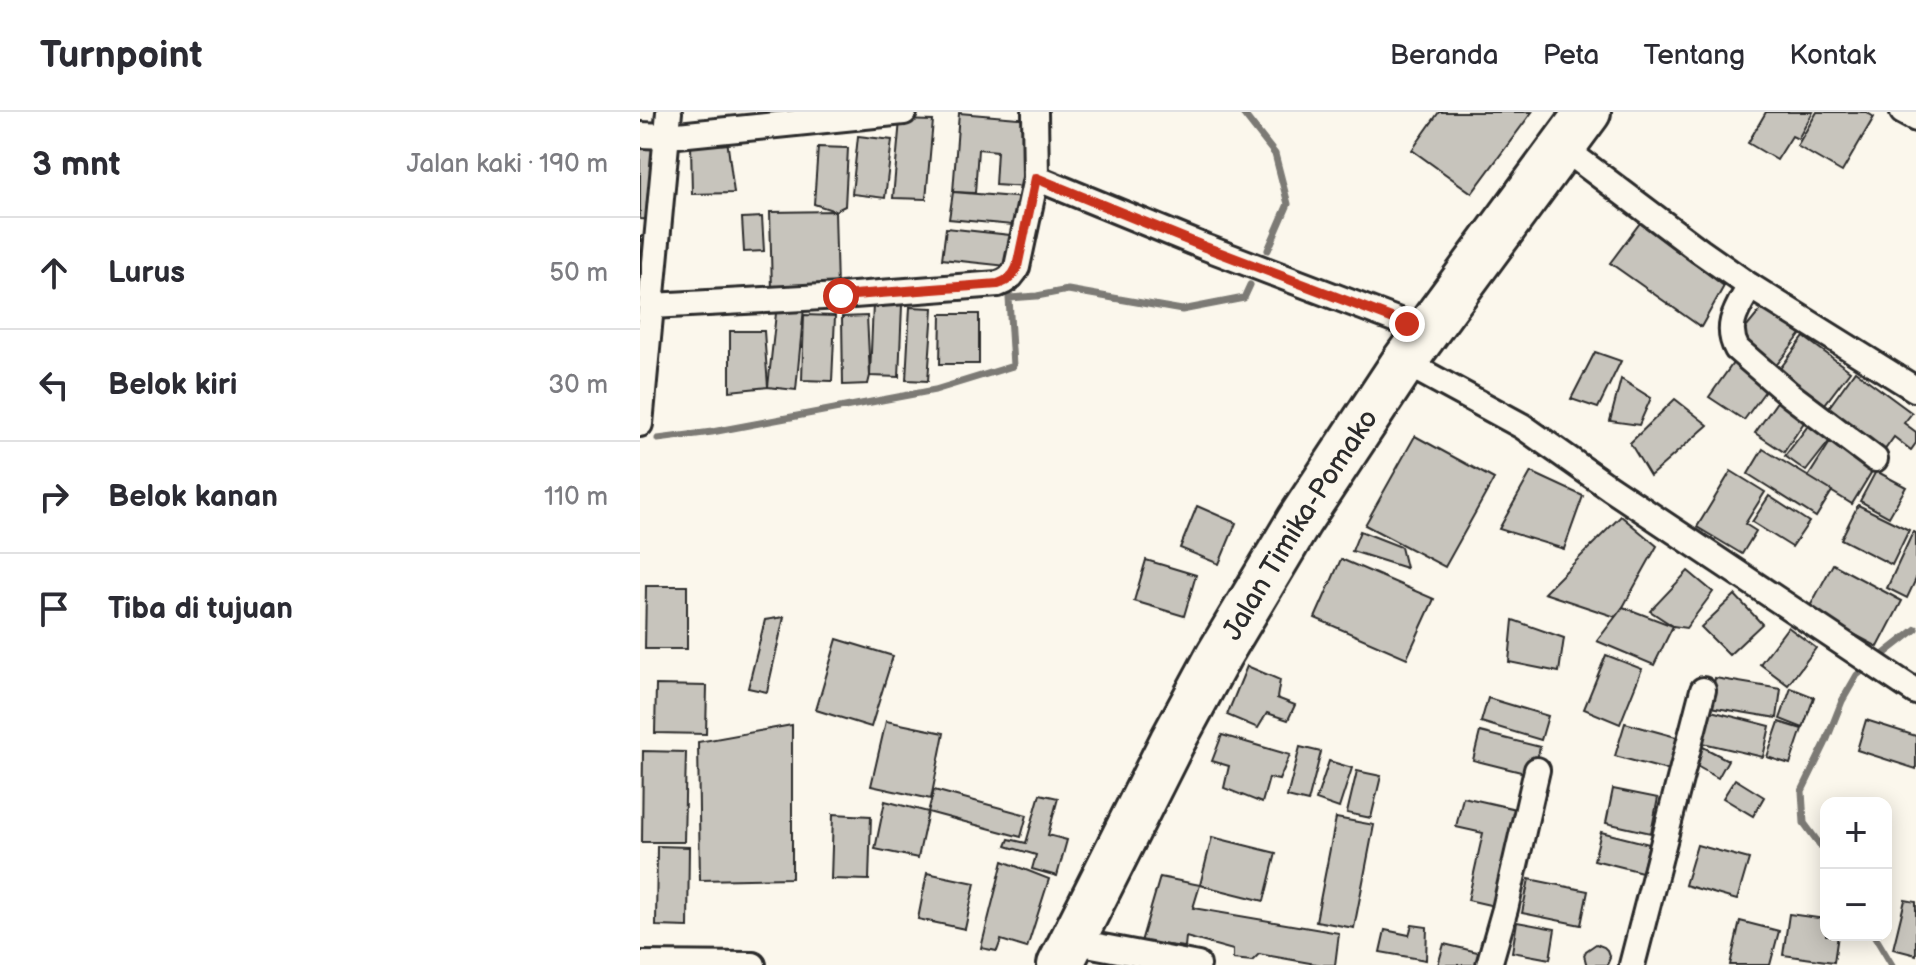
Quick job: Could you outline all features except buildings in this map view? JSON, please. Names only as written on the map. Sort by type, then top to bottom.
[{"type":"highway","name":"Jalan Timika-Pomako","points":[[1034,965],[1157,719],[1309,465],[1406,343],[1561,130],[1588,112]]},
{"type":"highway","name":"Jalan Timika-Pomako","points":[[1065,953],[1219,655],[1406,343]]},
{"type":"street","points":[[640,135],[669,124],[904,112]]},
{"type":"street","points":[[652,306],[825,297],[1007,281],[1017,267],[1036,178],[1035,112]]},
{"type":"street","points":[[1903,112],[1916,119]]},
{"type":"street","points":[[640,424],[669,124]]},
{"type":"street","points":[[1561,130],[1700,251],[1750,286],[1915,389]]},
{"type":"street","points":[[1036,178],[1205,247],[1406,343],[1622,496],[1916,692]]},
{"type":"street","points":[[1750,286],[1731,329],[1737,349],[1789,394],[1875,459]]},
{"type":"street","points":[[1632,965],[1703,690]]},
{"type":"street","points":[[1489,965],[1537,770]]},
{"type":"street","points":[[1065,953],[1198,965]]},
{"type":"street","points":[[640,964],[753,965]]},
{"type":"waterway","points":[[1242,112],[1275,154],[1288,204],[1268,250]]},
{"type":"waterway","points":[[658,439],[712,432],[935,390],[1013,366],[1009,298],[1068,290],[1182,310],[1244,298],[1250,285]]},
{"type":"waterway","points":[[1820,845],[1804,823],[1802,791],[1842,701],[1857,675],[1916,629]]},
{"type":"waterway","points":[[1878,941],[1892,965]]},
{"type":"route","points":[[841,296],[1007,281],[1017,267],[1036,178],[1407,324]]}]
